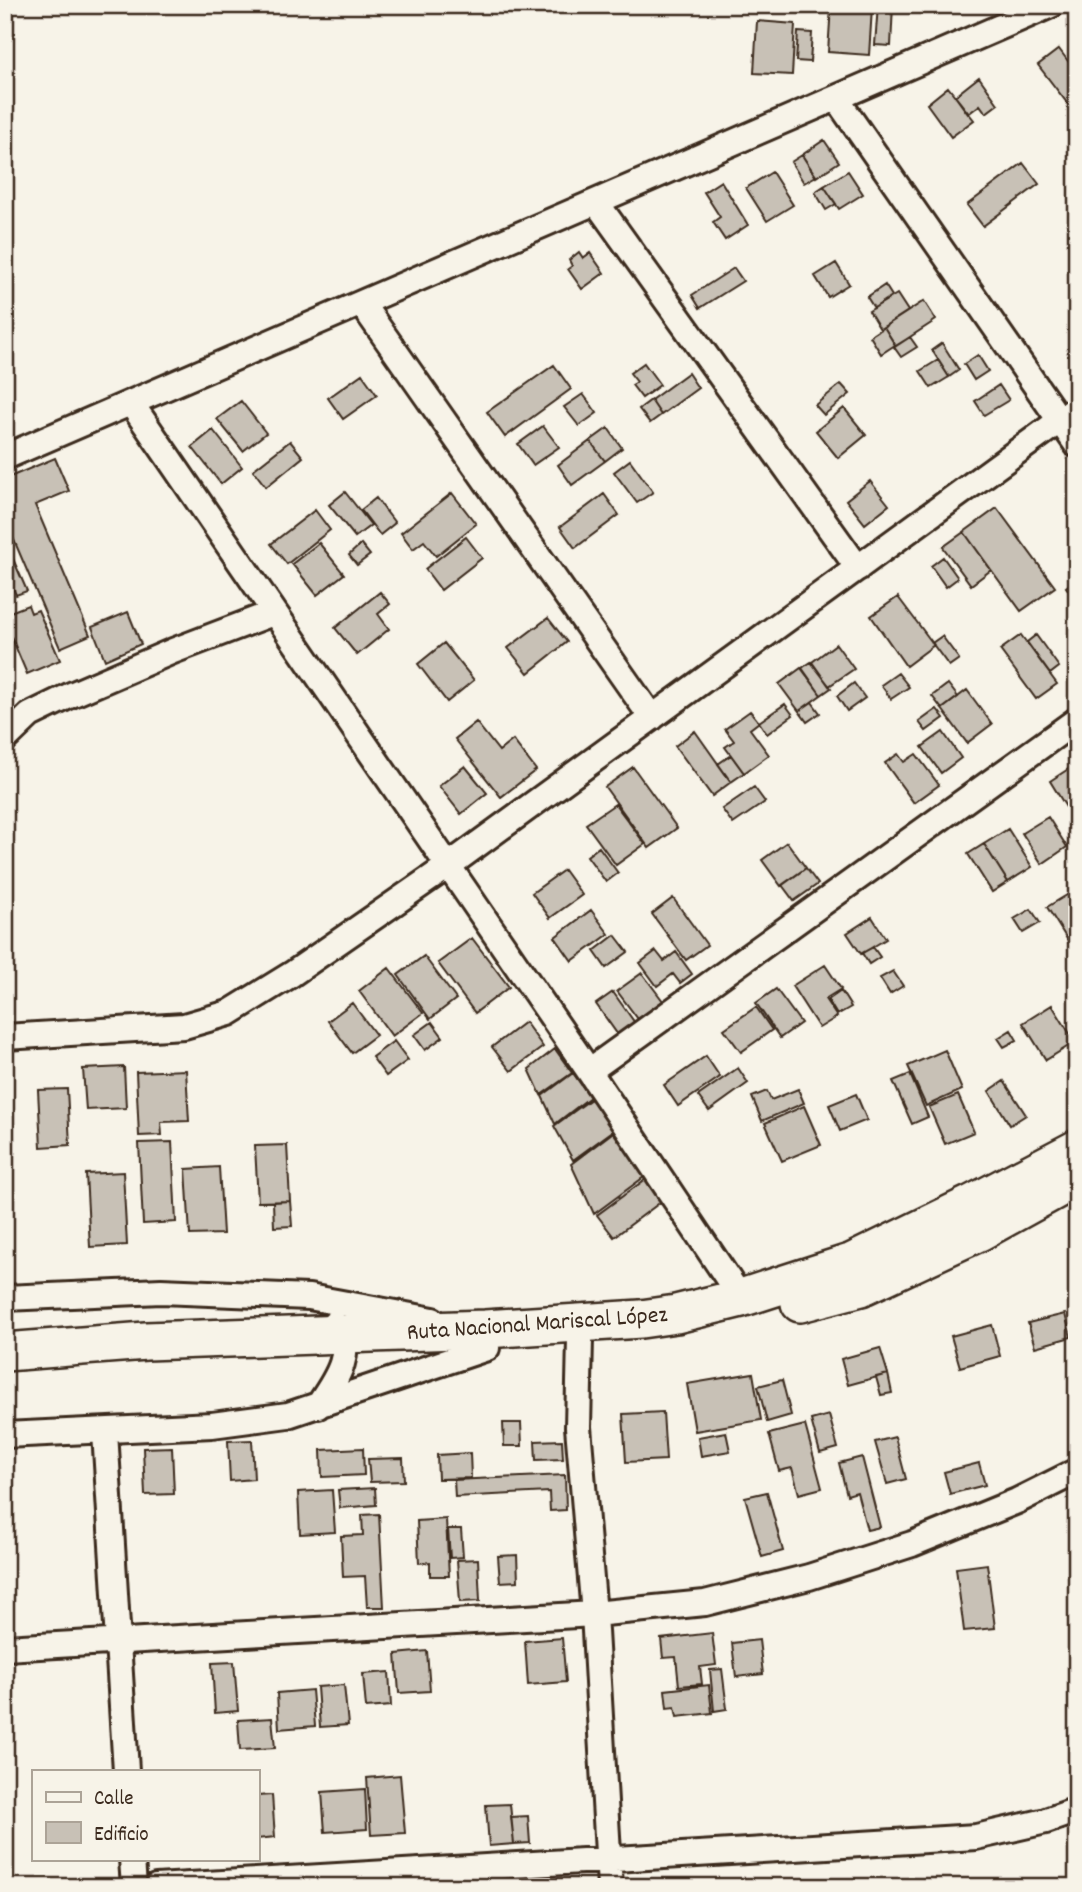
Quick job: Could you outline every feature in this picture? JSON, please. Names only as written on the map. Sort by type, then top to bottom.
[{"type":"highway","name":"Ruta Nacional Mariscal López","points":[[486,1339],[676,1314],[741,1298],[853,1262],[1077,1149]]},
{"type":"highway","name":"Ruta Nacional Mariscal López","points":[[5,1352],[146,1341],[580,1339],[683,1328],[769,1311],[861,1287],[979,1232],[1077,1178]]},
{"type":"highway","name":"Ruta Nacional Mariscal López","points":[[5,1370],[345,1342]]},
{"type":"street","points":[[5,457],[1051,5]]},
{"type":"street","points":[[836,98],[1068,415],[1077,445]]},
{"type":"street","points":[[596,202],[858,568]]},
{"type":"street","points":[[362,304],[652,718]]},
{"type":"street","points":[[131,403],[589,1071],[741,1298]]},
{"type":"street","points":[[5,1037],[184,1026],[229,1013],[292,974],[448,866],[1068,415]]},
{"type":"street","points":[[5,739],[30,715],[71,695],[173,651],[273,613]]},
{"type":"street","points":[[589,1071],[1077,720]]},
{"type":"street","points":[[5,1298],[161,1291],[309,1297],[486,1339]]},
{"type":"street","points":[[309,1297],[345,1342],[331,1387],[318,1406]]},
{"type":"street","points":[[5,1435],[212,1425],[288,1415],[318,1406],[486,1339]]},
{"type":"street","points":[[580,1339],[578,1427],[594,1614],[610,1887]]},
{"type":"street","points":[[105,1432],[126,1770]]},
{"type":"street","points":[[5,1648],[594,1614],[705,1603],[809,1577],[912,1544],[1017,1501],[1077,1471]]},
{"type":"street","points":[[156,1887],[976,1838],[1046,1821],[1077,1810]]},
{"type":"street","points":[[132,1860],[134,1887]]},
{"type":"building","points":[[878,5],[893,5],[891,46],[875,45]]},
{"type":"building","points":[[831,6],[872,8],[869,55],[828,52]]},
{"type":"building","points":[[757,21],[795,24],[792,75],[754,73]]},
{"type":"building","points":[[798,32],[812,33],[810,62],[796,61]]},
{"type":"building","points":[[1059,49],[1077,73],[1077,103],[1071,108],[1038,65]]},
{"type":"building","points":[[979,77],[998,104],[986,113],[980,105],[968,114],[955,96]]},
{"type":"building","points":[[948,87],[974,120],[951,137],[927,104]]},
{"type":"building","points":[[824,140],[839,162],[816,177],[802,155]]},
{"type":"building","points":[[802,155],[816,176],[804,183],[791,162]]},
{"type":"building","points":[[1023,163],[1039,184],[983,226],[967,205]]},
{"type":"building","points":[[848,171],[863,194],[839,209],[824,186]]},
{"type":"building","points":[[772,172],[793,205],[767,221],[746,188]]},
{"type":"building","points":[[721,181],[748,225],[725,240],[713,222],[720,217],[704,192]]},
{"type":"building","points":[[824,186],[836,204],[826,210],[815,192]]},
{"type":"building","points":[[579,252],[583,258],[590,253],[604,273],[582,289],[568,269],[572,266],[569,260]]},
{"type":"building","points":[[836,263],[849,284],[828,297],[815,276]]},
{"type":"building","points":[[734,268],[743,281],[700,308],[692,295]]},
{"type":"building","points":[[885,285],[892,296],[874,308],[867,297]]},
{"type":"building","points":[[897,294],[908,311],[880,329],[869,311]]},
{"type":"building","points":[[924,301],[936,320],[896,346],[884,327]]},
{"type":"building","points":[[884,327],[895,345],[881,354],[870,336]]},
{"type":"building","points":[[910,337],[917,347],[901,357],[894,347]]},
{"type":"building","points":[[942,343],[959,370],[949,377],[932,350]]},
{"type":"building","points":[[978,355],[988,371],[974,380],[964,364]]},
{"type":"building","points":[[938,360],[949,377],[931,388],[920,371]]},
{"type":"building","points":[[644,363],[660,385],[642,398],[632,385],[637,382],[630,373]]},
{"type":"building","points":[[554,365],[571,389],[505,437],[487,412]]},
{"type":"building","points":[[688,373],[698,388],[661,415],[651,400]]},
{"type":"building","points":[[362,374],[377,395],[343,419],[328,398]]},
{"type":"building","points":[[841,384],[850,394],[824,415],[815,405]]},
{"type":"building","points":[[999,385],[1009,400],[984,415],[975,401]]},
{"type":"building","points":[[583,394],[597,413],[579,426],[564,407]]},
{"type":"building","points":[[651,400],[661,415],[650,423],[639,409]]},
{"type":"building","points":[[241,401],[266,433],[243,451],[217,419]]},
{"type":"building","points":[[844,408],[866,435],[838,458],[816,431]]},
{"type":"building","points":[[543,426],[559,447],[533,465],[518,444]]},
{"type":"building","points":[[608,428],[622,448],[605,461],[590,441]]},
{"type":"building","points":[[213,430],[242,467],[221,484],[192,447]]},
{"type":"building","points":[[290,441],[303,457],[266,487],[253,470]]},
{"type":"building","points":[[590,441],[605,461],[572,485],[558,465]]},
{"type":"building","points":[[55,458],[69,491],[35,505],[90,635],[60,648],[5,519],[5,479]]},
{"type":"building","points":[[630,460],[653,492],[637,503],[614,472]]},
{"type":"building","points":[[870,481],[889,505],[865,524],[846,500]]},
{"type":"building","points":[[345,492],[371,525],[355,537],[329,505]]},
{"type":"building","points":[[452,493],[476,524],[436,556],[424,541],[413,549],[401,533]]},
{"type":"building","points":[[604,494],[619,515],[575,548],[560,527]]},
{"type":"building","points":[[376,498],[395,523],[380,535],[361,510]]},
{"type":"building","points":[[997,508],[1055,587],[1021,611],[964,532]]},
{"type":"building","points":[[315,510],[330,530],[287,564],[271,544]]},
{"type":"building","points":[[964,532],[991,570],[971,585],[943,547]]},
{"type":"building","points":[[466,537],[482,558],[441,590],[425,569]]},
{"type":"building","points":[[319,543],[344,574],[317,595],[292,564]]},
{"type":"building","points":[[361,544],[370,555],[357,565],[349,555]]},
{"type":"building","points":[[10,552],[27,591],[16,595],[5,571],[5,554]]},
{"type":"building","points":[[943,557],[958,578],[946,587],[931,566]]},
{"type":"building","points":[[1077,579],[1077,602],[1066,587]]},
{"type":"building","points":[[380,592],[390,604],[378,614],[389,629],[357,655],[335,628]]},
{"type":"building","points":[[898,597],[934,645],[906,666],[871,616]]},
{"type":"building","points":[[28,605],[31,613],[38,610],[60,660],[27,674],[5,622],[5,614]]},
{"type":"building","points":[[128,612],[141,644],[105,660],[92,627]]},
{"type":"building","points":[[548,618],[567,642],[528,673],[508,648]]},
{"type":"building","points":[[1021,635],[1057,684],[1036,699],[1000,650]]},
{"type":"building","points":[[1036,635],[1059,667],[1050,674],[1027,642]]},
{"type":"building","points":[[942,636],[959,659],[949,666],[932,643]]},
{"type":"building","points":[[444,643],[474,680],[447,702],[418,664]]},
{"type":"building","points":[[836,644],[854,669],[829,686],[812,662]]},
{"type":"building","points":[[811,662],[831,688],[821,695],[802,668]]},
{"type":"building","points":[[801,668],[821,695],[799,711],[779,684]]},
{"type":"building","points":[[898,673],[909,687],[891,699],[881,685]]},
{"type":"building","points":[[854,683],[865,698],[847,711],[837,696]]},
{"type":"building","points":[[948,684],[958,697],[942,709],[932,696]]},
{"type":"building","points":[[967,690],[992,724],[967,743],[942,709]]},
{"type":"building","points":[[812,702],[820,713],[807,722],[799,711]]},
{"type":"building","points":[[785,704],[793,715],[767,734],[759,722]]},
{"type":"building","points":[[937,709],[944,718],[926,731],[919,722]]},
{"type":"building","points":[[750,711],[759,722],[750,729],[769,755],[744,773],[725,747],[734,741],[725,729]]},
{"type":"building","points":[[476,722],[499,751],[513,740],[536,770],[501,797],[455,739]]},
{"type":"building","points":[[695,731],[731,782],[712,796],[675,746]]},
{"type":"building","points":[[943,732],[961,758],[941,773],[922,747]]},
{"type":"building","points":[[898,754],[904,762],[916,754],[939,785],[914,803],[885,763]]},
{"type":"building","points":[[731,755],[744,773],[731,782],[718,764]]},
{"type":"building","points":[[1077,765],[1077,825],[1050,781]]},
{"type":"building","points":[[465,766],[487,793],[461,814],[439,786]]},
{"type":"building","points":[[633,767],[677,828],[649,848],[605,787]]},
{"type":"building","points":[[754,787],[765,802],[733,824],[722,809]]},
{"type":"building","points":[[615,804],[645,844],[616,865],[586,824]]},
{"type":"building","points":[[1048,817],[1067,847],[1042,864],[1022,833]]},
{"type":"building","points":[[1008,829],[1032,867],[1008,882],[984,844]]},
{"type":"building","points":[[787,842],[806,868],[781,886],[762,860]]},
{"type":"building","points":[[984,844],[1008,882],[992,892],[968,854]]},
{"type":"building","points":[[599,847],[618,873],[606,882],[587,856]]},
{"type":"building","points":[[806,868],[818,884],[794,901],[782,885]]},
{"type":"building","points":[[564,870],[582,895],[550,918],[532,893]]},
{"type":"building","points":[[1077,889],[1077,955],[1047,907]]},
{"type":"building","points":[[673,898],[707,945],[686,960],[652,914]]},
{"type":"building","points":[[1031,909],[1040,923],[1023,933],[1014,919]]},
{"type":"building","points":[[591,910],[609,934],[572,961],[555,937]]},
{"type":"building","points":[[872,917],[886,939],[861,954],[847,933]]},
{"type":"building","points":[[615,935],[628,952],[606,968],[594,951]]},
{"type":"building","points":[[472,938],[509,987],[475,1013],[438,963]]},
{"type":"building","points":[[873,947],[880,957],[869,964],[862,953]]},
{"type":"building","points":[[656,951],[664,961],[676,952],[692,974],[680,983],[673,974],[657,986],[640,963]]},
{"type":"building","points":[[424,956],[456,999],[430,1019],[398,975]]},
{"type":"building","points":[[825,965],[841,989],[825,999],[837,1017],[819,1028],[792,986]]},
{"type":"building","points":[[389,968],[423,1013],[392,1036],[359,991]]},
{"type":"building","points":[[893,971],[903,986],[890,994],[880,978]]},
{"type":"building","points":[[642,973],[663,1001],[638,1019],[617,991]]},
{"type":"building","points":[[776,989],[801,1023],[780,1038],[756,1003]]},
{"type":"building","points":[[841,991],[851,1007],[837,1015],[828,1000]]},
{"type":"building","points":[[613,992],[635,1023],[618,1035],[596,1004]]},
{"type":"building","points":[[352,1003],[376,1035],[352,1053],[328,1021]]},
{"type":"building","points":[[1052,1005],[1075,1042],[1046,1060],[1023,1023]]},
{"type":"building","points":[[756,1007],[772,1030],[741,1052],[724,1029]]},
{"type":"building","points":[[432,1022],[443,1037],[425,1050],[414,1035]]},
{"type":"building","points":[[525,1022],[543,1047],[511,1071],[492,1047]]},
{"type":"building","points":[[1011,1030],[1017,1040],[1004,1047],[998,1038]]},
{"type":"building","points":[[394,1041],[408,1060],[386,1076],[372,1057]]},
{"type":"building","points":[[555,1049],[572,1073],[541,1095],[529,1069]]},
{"type":"building","points":[[945,1050],[962,1090],[926,1106],[908,1066]]},
{"type":"building","points":[[706,1056],[720,1077],[678,1106],[664,1085]]},
{"type":"building","points":[[124,1067],[126,1108],[86,1110],[83,1069]]},
{"type":"building","points":[[738,1068],[748,1083],[709,1111],[698,1096]]},
{"type":"building","points":[[186,1070],[189,1121],[161,1122],[162,1135],[139,1136],[136,1072]]},
{"type":"building","points":[[573,1073],[590,1097],[555,1124],[542,1096]]},
{"type":"building","points":[[910,1074],[928,1117],[912,1124],[893,1081]]},
{"type":"building","points":[[1004,1081],[1026,1115],[1010,1125],[989,1091]]},
{"type":"building","points":[[67,1089],[70,1145],[41,1147],[38,1090]]},
{"type":"building","points":[[798,1089],[804,1103],[762,1121],[752,1097],[767,1091],[771,1100]]},
{"type":"building","points":[[856,1094],[867,1120],[840,1131],[829,1105]]},
{"type":"building","points":[[958,1095],[974,1132],[945,1144],[929,1107]]},
{"type":"building","points":[[591,1099],[614,1130],[573,1160],[554,1126]]},
{"type":"building","points":[[804,1106],[821,1145],[782,1161],[765,1123]]},
{"type":"building","points":[[616,1130],[648,1174],[594,1214],[571,1164]]},
{"type":"building","points":[[172,1142],[176,1222],[143,1224],[139,1143]]},
{"type":"building","points":[[287,1145],[290,1201],[258,1202],[255,1146]]},
{"type":"building","points":[[219,1167],[223,1234],[190,1235],[186,1169]]},
{"type":"building","points":[[123,1172],[127,1245],[90,1247],[86,1174]]},
{"type":"building","points":[[650,1176],[666,1198],[614,1237],[597,1215]]},
{"type":"building","points":[[290,1201],[292,1226],[274,1227],[273,1202]]},
{"type":"building","points":[[1065,1314],[1071,1337],[1035,1347],[1028,1323]]},
{"type":"building","points":[[992,1325],[1000,1356],[960,1367],[951,1336]]},
{"type":"building","points":[[880,1348],[888,1374],[848,1385],[841,1359]]},
{"type":"building","points":[[753,1373],[761,1420],[695,1431],[687,1384]]},
{"type":"building","points":[[888,1374],[892,1393],[881,1395],[876,1377]]},
{"type":"building","points":[[782,1380],[791,1415],[767,1422],[758,1386]]},
{"type":"building","points":[[663,1412],[666,1460],[626,1462],[623,1414]]},
{"type":"building","points":[[829,1415],[838,1448],[820,1453],[811,1420]]},
{"type":"building","points":[[503,1423],[521,1423],[522,1446],[504,1446]]},
{"type":"building","points":[[805,1425],[822,1488],[799,1494],[792,1468],[779,1471],[769,1434]]},
{"type":"building","points":[[726,1432],[730,1451],[701,1456],[698,1437]]},
{"type":"building","points":[[895,1437],[906,1479],[887,1484],[875,1442]]},
{"type":"building","points":[[252,1440],[254,1479],[230,1481],[228,1441]]},
{"type":"building","points":[[562,1440],[563,1459],[536,1460],[535,1441]]},
{"type":"building","points":[[172,1447],[174,1494],[145,1495],[143,1448]]},
{"type":"building","points":[[363,1448],[364,1475],[322,1477],[321,1450]]},
{"type":"building","points":[[470,1453],[471,1478],[438,1479],[437,1455]]},
{"type":"building","points":[[862,1457],[880,1527],[867,1530],[857,1492],[847,1495],[839,1463]]},
{"type":"building","points":[[403,1458],[404,1481],[370,1482],[368,1459]]},
{"type":"building","points":[[979,1463],[985,1485],[950,1494],[944,1472]]},
{"type":"building","points":[[565,1475],[566,1510],[550,1511],[549,1492],[455,1497],[454,1480]]},
{"type":"building","points":[[375,1488],[376,1505],[340,1508],[338,1490]]},
{"type":"building","points":[[332,1490],[335,1532],[300,1534],[298,1492]]},
{"type":"building","points":[[767,1492],[783,1551],[762,1557],[745,1497]]},
{"type":"building","points":[[379,1514],[384,1607],[367,1607],[365,1576],[343,1577],[341,1536],[363,1535],[362,1515]]},
{"type":"building","points":[[446,1519],[449,1576],[430,1576],[430,1562],[419,1563],[417,1521]]},
{"type":"building","points":[[448,1529],[461,1529],[463,1557],[450,1558]]},
{"type":"building","points":[[517,1555],[518,1581],[500,1582],[498,1556]]},
{"type":"building","points":[[478,1559],[480,1601],[460,1602],[457,1560]]},
{"type":"building","points":[[987,1564],[995,1628],[964,1631],[956,1568]]},
{"type":"building","points":[[712,1633],[716,1665],[700,1667],[702,1684],[679,1686],[676,1657],[663,1658],[661,1639]]},
{"type":"building","points":[[562,1638],[566,1682],[528,1685],[525,1641]]},
{"type":"building","points":[[759,1640],[763,1674],[736,1677],[732,1643]]},
{"type":"building","points":[[427,1651],[430,1691],[399,1693],[396,1654]]},
{"type":"building","points":[[234,1662],[238,1711],[215,1713],[212,1663]]},
{"type":"building","points":[[722,1669],[727,1709],[714,1711],[710,1670]]},
{"type":"building","points":[[389,1672],[391,1706],[366,1708],[363,1674]]},
{"type":"building","points":[[344,1685],[348,1725],[320,1727],[317,1687]]},
{"type":"building","points":[[709,1685],[712,1713],[677,1717],[675,1707],[667,1708],[665,1690]]},
{"type":"building","points":[[312,1690],[315,1726],[279,1729],[277,1693]]},
{"type":"building","points":[[272,1718],[275,1748],[240,1750],[238,1720]]},
{"type":"building","points":[[400,1775],[405,1833],[371,1835],[367,1778]]},
{"type":"building","points":[[365,1789],[367,1829],[325,1832],[322,1792]]},
{"type":"building","points":[[272,1795],[275,1837],[259,1839],[259,1796]]},
{"type":"building","points":[[510,1804],[514,1844],[489,1846],[486,1805]]},
{"type":"building","points":[[528,1816],[530,1843],[514,1844],[511,1817]]}]
